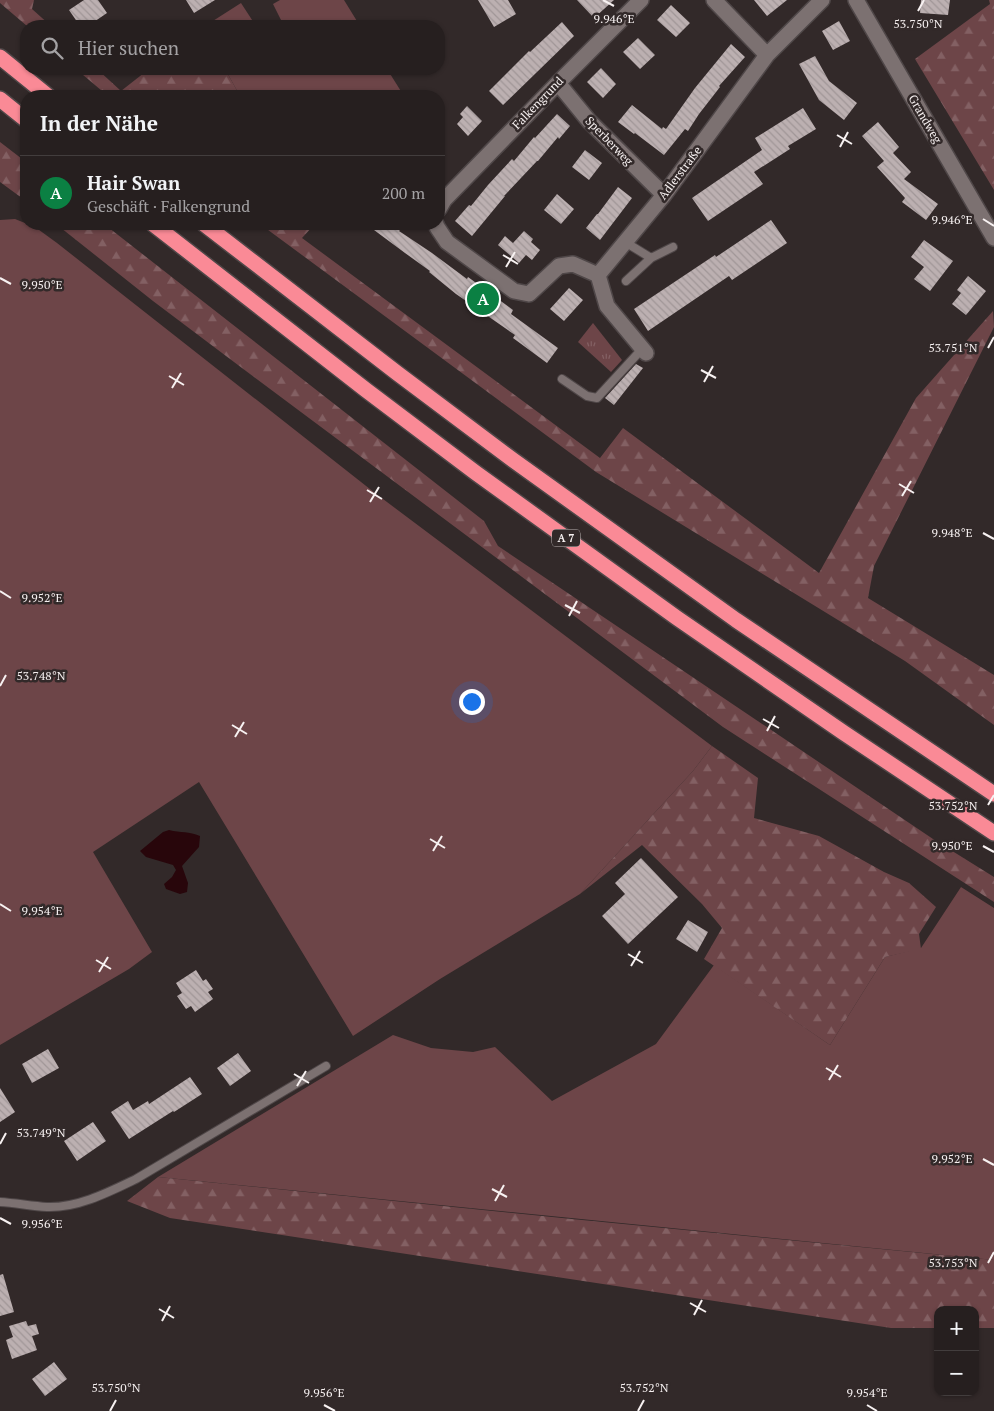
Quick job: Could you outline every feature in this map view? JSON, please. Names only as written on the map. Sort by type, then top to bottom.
[{"type":"highway","points":[[0,57],[20,73]]},
{"type":"highway","points":[[22,75],[41,90]]},
{"type":"highway","points":[[0,98],[20,115]]},
{"type":"highway","name":"A 7","points":[[161,230],[476,473],[685,624],[994,834]]},
{"type":"highway","name":"A 7","points":[[212,230],[513,460],[736,620],[994,794]]},
{"type":"street","name":"Falkengrund","points":[[445,199],[642,0]]},
{"type":"street","points":[[714,0],[767,55]]},
{"type":"street","name":"Adlerstraße","points":[[598,274],[664,195],[767,55],[822,0]]},
{"type":"street","name":"Grandweg","points":[[856,0],[994,238]]},
{"type":"street","name":"Sperberweg","points":[[558,83],[589,121],[664,195]]},
{"type":"street","points":[[438,230],[447,242],[514,290],[529,294],[559,266],[573,264],[598,274],[607,306],[644,351]]},
{"type":"lane","points":[[625,242],[651,258]]},
{"type":"lane","points":[[626,281],[651,258],[673,247]]},
{"type":"lane","points":[[562,379],[587,396],[598,398],[644,351]]},
{"type":"lane","points":[[0,1202],[49,1207],[74,1204],[110,1192],[136,1179],[326,1066]]},
{"type":"green space","points":[[0,0],[34,0],[32,9],[44,20],[20,20],[0,3]]},
{"type":"green space","points":[[280,0],[344,0],[356,20],[281,20],[273,4]]},
{"type":"green space","points":[[989,0],[994,0],[994,190],[915,59],[990,4]]},
{"type":"green space","points":[[241,3],[252,20],[214,20]]},
{"type":"green space","points":[[83,75],[104,75],[120,90],[101,90]]},
{"type":"green space","points":[[141,75],[228,75],[237,90],[122,90]]},
{"type":"green space","points":[[228,75],[391,75],[400,90],[237,90]]},
{"type":"green space","points":[[0,142],[20,157],[20,197],[0,182]]},
{"type":"green space","points":[[15,219],[20,221],[20,230],[39,230],[57,243],[375,493],[712,746],[693,771],[580,894],[440,979],[353,1036],[199,782],[93,852],[152,952],[129,969],[0,1045],[0,220]]},
{"type":"green space","points":[[64,230],[112,230],[484,521],[498,546],[933,839],[994,877],[994,902],[723,727],[153,301]]},
{"type":"green space","points":[[268,230],[309,230],[302,238],[600,458],[623,428],[819,573],[916,398],[993,311],[994,327],[874,566],[868,598],[994,675],[994,725],[905,661],[596,472]]},
{"type":"green space","points":[[593,323],[622,360],[611,372],[578,342]]},
{"type":"green space","points":[[712,746],[758,778],[754,818],[819,836],[884,872],[909,883],[936,907],[919,934],[921,949],[885,957],[830,1045],[704,959],[722,928],[702,904],[642,845],[580,894],[693,771]]},
{"type":"green space","points":[[961,887],[994,908],[994,1260],[158,1177],[393,1035],[431,1048],[473,1052],[495,1047],[552,1101],[656,1044],[714,965],[830,1045],[885,957],[921,948]]},
{"type":"green space","points":[[158,1177],[994,1260],[994,1328],[979,1328],[979,1306],[934,1306],[934,1328],[891,1328],[170,1218],[127,1201]]},
{"type":"shaded area","points":[[169,830],[200,836],[199,847],[182,866],[188,883],[187,892],[180,894],[166,889],[164,884],[172,877],[176,870],[173,865],[146,857],[140,851],[163,832]]},
{"type":"building","points":[[84,0],[98,0],[107,13],[97,20],[76,20],[69,10]]},
{"type":"building","points":[[186,0],[215,0],[194,13]]},
{"type":"building","points":[[478,0],[508,0],[516,14],[494,27]]},
{"type":"building","points":[[577,0],[614,0],[594,18]]},
{"type":"building","points":[[754,0],[787,0],[767,16]]},
{"type":"building","points":[[921,0],[950,0],[948,15],[920,13]]},
{"type":"building","points":[[671,5],[690,23],[676,37],[657,20]]},
{"type":"building","points":[[839,21],[850,41],[833,50],[822,31]]},
{"type":"building","points":[[562,22],[574,36],[503,105],[489,91],[529,51]]},
{"type":"building","points":[[638,38],[655,55],[640,69],[623,52]]},
{"type":"building","points":[[731,44],[745,57],[719,86],[688,131],[685,129],[664,155],[618,122],[632,105],[662,129],[663,127],[666,129],[695,88]]},
{"type":"building","points":[[815,56],[829,81],[857,103],[844,120],[819,100],[799,64]]},
{"type":"building","points":[[601,68],[616,84],[603,98],[587,82]]},
{"type":"building","points":[[467,106],[482,121],[468,136],[457,124],[463,117],[460,114]]},
{"type":"building","points":[[803,108],[816,129],[788,146],[790,149],[754,172],[763,184],[708,221],[692,198],[762,150],[755,138]]},
{"type":"building","points":[[557,114],[570,126],[504,196],[472,236],[455,221],[469,205],[471,206],[512,159],[514,161]]},
{"type":"building","points":[[878,122],[899,147],[893,153],[911,172],[904,179],[938,204],[926,220],[902,202],[905,198],[877,167],[884,161],[862,136]]},
{"type":"building","points":[[585,150],[602,163],[589,180],[572,167]]},
{"type":"building","points":[[618,187],[632,198],[600,240],[586,228]]},
{"type":"building","points":[[557,194],[574,209],[561,224],[544,210]]},
{"type":"building","points":[[771,220],[787,243],[732,280],[729,276],[648,331],[634,309]]},
{"type":"building","points":[[374,230],[400,230],[513,310],[511,314],[558,348],[547,363],[513,338],[515,335],[456,294],[430,271]]},
{"type":"building","points":[[524,231],[533,239],[531,242],[540,250],[532,260],[526,255],[519,263],[498,245],[505,236],[513,243]]},
{"type":"building","points":[[924,240],[953,261],[930,291],[914,279],[924,267],[911,257]]},
{"type":"building","points":[[968,276],[986,291],[966,315],[952,304],[961,293],[957,290]]},
{"type":"building","points":[[569,288],[583,300],[564,321],[550,309]]},
{"type":"building","points":[[636,364],[643,368],[614,405],[605,398]]},
{"type":"building","points":[[641,858],[678,897],[628,944],[602,916],[625,894],[615,883]]},
{"type":"building","points":[[688,920],[708,932],[697,952],[676,939]]},
{"type":"building","points":[[196,970],[203,981],[206,979],[213,989],[208,992],[213,999],[195,1012],[191,1006],[186,1009],[177,996],[182,993],[176,983]]},
{"type":"building","points":[[48,1049],[59,1068],[32,1083],[22,1064]]},
{"type":"building","points":[[238,1053],[251,1071],[230,1086],[217,1068]]},
{"type":"building","points":[[190,1077],[202,1094],[129,1139],[111,1112],[128,1101],[133,1110],[148,1101],[149,1104]]},
{"type":"building","points":[[0,1088],[15,1112],[0,1122]]},
{"type":"building","points":[[93,1122],[106,1141],[77,1161],[64,1141]]},
{"type":"building","points":[[3,1274],[14,1312],[0,1316],[0,1275]]},
{"type":"building","points":[[26,1321],[28,1326],[36,1324],[39,1334],[32,1336],[37,1350],[12,1359],[6,1340],[13,1337],[9,1326]]},
{"type":"building","points":[[54,1362],[67,1379],[45,1396],[32,1379]]},
{"type":"place","name":"Hair Swan","points":[[483,299]]}]
